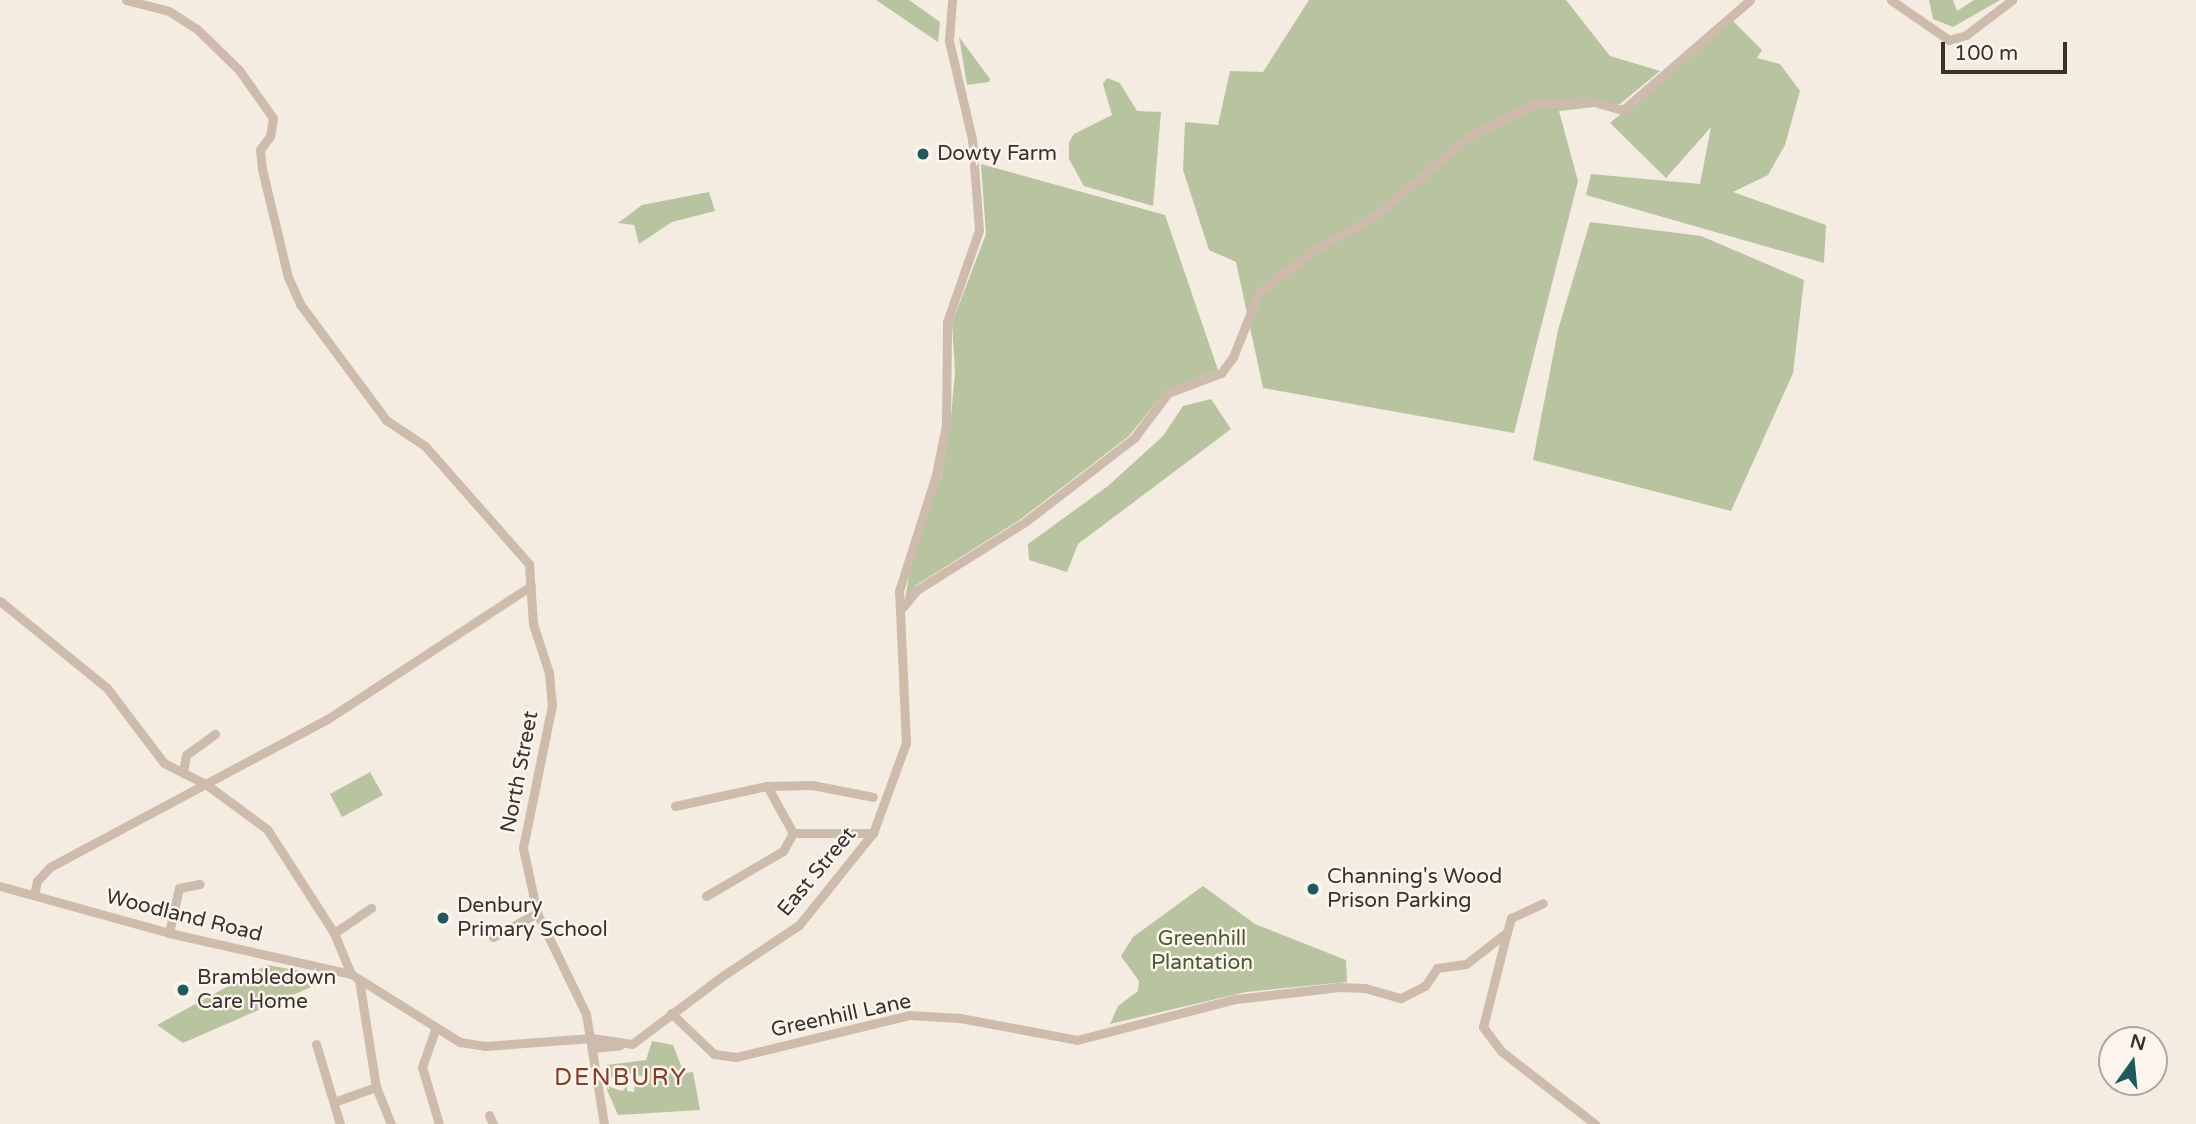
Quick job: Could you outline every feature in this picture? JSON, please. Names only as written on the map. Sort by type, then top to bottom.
[{"type":"street","name":"North Street","points":[[125,0],[169,11],[197,29],[239,70],[273,118],[270,135],[260,150],[262,169],[289,277],[300,304],[386,420],[425,446],[523,555],[532,572],[533,624],[549,673],[552,705],[523,848],[537,913],[586,1014],[604,1124]]},
{"type":"street","name":"East Street","points":[[632,1044],[671,1013],[799,925],[873,833],[906,743],[900,645],[902,573],[936,475],[946,425],[947,322],[979,230],[972,139],[948,41],[952,0]]},
{"type":"street","points":[[903,607],[917,590],[1025,522],[1134,438],[1168,393],[1220,373],[1233,356],[1259,292],[1314,250],[1373,216],[1471,135],[1534,104],[1591,101],[1623,110],[1750,0]]},
{"type":"street","points":[[1891,0],[1949,40],[1966,35],[2012,0]]},
{"type":"street","points":[[34,895],[37,881],[50,867],[329,718],[531,586]]},
{"type":"street","points":[[0,601],[107,688],[164,763],[207,785],[267,829],[334,933],[355,977],[376,1087],[391,1124]]},
{"type":"street","points":[[183,773],[186,755],[215,734]]},
{"type":"street","points":[[675,806],[767,786],[812,785],[873,797]]},
{"type":"street","points":[[767,786],[793,833]]},
{"type":"street","points":[[793,833],[873,833]]},
{"type":"street","points":[[706,896],[783,851],[793,833]]},
{"type":"street","points":[[169,933],[180,888],[200,884]]},
{"type":"street","name":"Woodland Road","points":[[0,886],[169,933],[355,977],[460,1042],[485,1046],[592,1038]]},
{"type":"street","points":[[1543,902],[1511,918],[1483,1027],[1501,1051],[1595,1124]]},
{"type":"street","points":[[334,933],[371,908]]},
{"type":"street","points":[[493,937],[537,913]]},
{"type":"street","name":"Greenhill Lane","points":[[671,1013],[714,1054],[736,1056],[909,1015],[960,1018],[1077,1040],[1236,999],[1339,987],[1365,988],[1401,998],[1425,986],[1437,968],[1466,964],[1507,932]]},
{"type":"street","points":[[436,1027],[422,1067],[439,1124]]},
{"type":"street","points":[[592,1038],[632,1044]]},
{"type":"street","points":[[316,1044],[340,1124]]},
{"type":"street","points":[[593,1048],[632,1044]]},
{"type":"street","points":[[334,1102],[376,1087]]},
{"type":"green space","points":[[876,0],[909,0],[940,22],[938,42]]},
{"type":"green space","points":[[1309,0],[1566,0],[1610,56],[1660,71],[1620,104],[1559,111],[1578,181],[1514,433],[1263,388],[1236,262],[1209,250],[1183,170],[1185,122],[1218,125],[1230,71],[1263,72]]},
{"type":"green space","points":[[1929,0],[1953,0],[1957,11],[1974,0],[2000,0],[1953,27],[1933,19]]},
{"type":"green space","points":[[1732,20],[1762,50],[1757,58],[1780,64],[1800,91],[1785,145],[1768,175],[1733,192],[1826,225],[1824,263],[1586,195],[1591,174],[1700,184],[1711,127],[1666,178],[1610,123]]},
{"type":"green space","points":[[959,37],[990,79],[989,82],[967,85]]},
{"type":"green space","points":[[1107,78],[1120,83],[1137,111],[1161,112],[1153,206],[1084,186],[1069,159],[1069,142],[1074,134],[1112,115],[1103,84]]},
{"type":"green space","points":[[981,164],[1165,215],[1218,370],[1166,390],[1129,436],[1021,519],[915,586],[905,600],[912,558],[941,477],[950,428],[955,372],[952,323],[986,234]]},
{"type":"green space","points":[[709,192],[715,211],[672,222],[639,244],[634,225],[618,223],[642,205]]},
{"type":"green space","points":[[1590,222],[1701,236],[1804,280],[1793,373],[1731,511],[1533,460],[1558,330]]},
{"type":"green space","points":[[1211,399],[1231,429],[1078,544],[1067,572],[1029,560],[1028,544],[1108,486],[1163,436],[1183,406]]},
{"type":"green space","points":[[370,772],[383,795],[342,817],[330,794]]},
{"type":"green space","name":"Greenhill Plantation","points":[[1203,886],[1255,924],[1346,960],[1347,982],[1246,992],[1110,1024],[1118,1006],[1138,991],[1139,981],[1121,956],[1133,937]]},
{"type":"green space","points":[[267,965],[334,977],[183,1043],[157,1025]]},
{"type":"green space","points":[[652,1041],[673,1045],[684,1073],[693,1072],[700,1110],[618,1115],[607,1090],[607,1065],[646,1060]],"holes":[[[629,1073],[648,1078],[648,1085],[635,1085],[634,1092],[627,1091],[627,1086],[622,1091],[610,1087],[611,1077],[628,1077]]]},
{"type":"place","name":"Dowty Farm","points":[[923,154]]},
{"type":"place","name":"Channing's Wood Prison Parking","points":[[1313,889]]},
{"type":"place","name":"Denbury Primary School","points":[[443,918]]},
{"type":"place","name":"Brambledown Care Home","points":[[183,990]]},
{"type":"district","name":"DENBURY","points":[[621,1078]]}]
